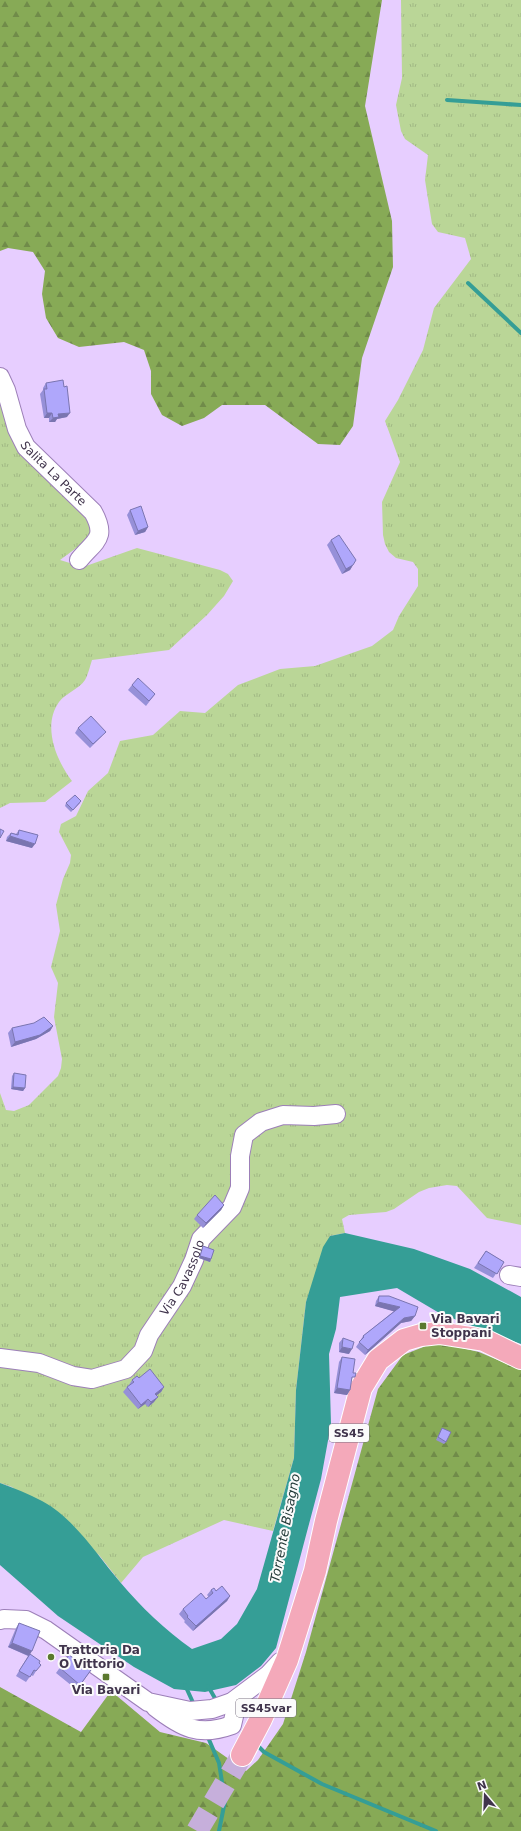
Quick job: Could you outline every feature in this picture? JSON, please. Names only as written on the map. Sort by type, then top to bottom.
[{"type":"main road","name":"SS45","points":[[287,1660],[315,1572],[326,1521],[361,1388],[378,1360],[404,1340],[421,1334],[439,1333],[484,1340],[521,1358]]},
{"type":"main road","name":"SS45var","points":[[242,1755],[261,1719],[287,1660]]},
{"type":"street","name":"Salita La Parte","points":[[0,377],[6,390],[17,429],[26,447],[93,512],[99,523],[100,532],[98,539],[79,560]]},
{"type":"street","name":"Via Cavassolo","points":[[0,1358],[39,1363],[73,1376],[92,1379],[126,1369],[143,1351],[149,1335],[182,1286],[194,1260],[201,1239],[232,1207],[240,1188],[240,1156],[244,1135],[261,1122],[283,1115],[314,1116],[336,1114]]},
{"type":"street","points":[[0,1620],[26,1620],[46,1630],[148,1702],[190,1711],[212,1709],[232,1702],[268,1675],[280,1662],[287,1660]]},
{"type":"green space","points":[[0,0],[382,0],[365,106],[392,221],[393,267],[362,358],[353,426],[340,445],[318,444],[265,405],[222,405],[204,418],[182,426],[162,415],[151,394],[151,371],[144,350],[124,342],[79,347],[58,338],[46,318],[42,294],[45,271],[33,252],[8,248],[0,251]]},
{"type":"green space","points":[[401,0],[521,0],[521,1225],[487,1218],[457,1186],[447,1185],[429,1188],[419,1192],[394,1209],[386,1212],[349,1215],[342,1219],[345,1233],[330,1236],[306,1302],[296,1390],[294,1458],[273,1531],[224,1520],[143,1557],[121,1583],[99,1555],[12,1487],[0,1483],[0,1093],[6,1110],[14,1111],[29,1105],[58,1076],[61,1068],[62,1059],[54,1017],[58,983],[51,967],[60,931],[56,905],[63,879],[70,863],[71,855],[59,832],[61,824],[76,816],[88,791],[108,773],[120,741],[153,735],[180,711],[205,713],[238,685],[280,669],[315,666],[372,646],[393,630],[399,616],[418,586],[418,569],[413,562],[396,558],[389,552],[383,535],[382,502],[400,462],[385,421],[398,400],[423,350],[434,308],[471,259],[465,238],[438,232],[432,224],[425,180],[428,155],[405,139],[401,131],[396,105],[402,78]]},
{"type":"green space","points":[[0,394],[8,417],[90,519],[94,535],[60,560],[83,567],[137,548],[220,570],[228,574],[233,581],[224,596],[207,615],[169,650],[92,660],[85,680],[59,702],[54,711],[52,722],[51,732],[56,753],[66,773],[72,781],[45,802],[10,803],[0,808]]},
{"type":"green space","points":[[436,1342],[479,1352],[521,1370],[521,1831],[0,1831],[0,1687],[81,1732],[111,1691],[160,1732],[206,1743],[246,1771],[258,1760],[283,1724],[306,1652],[378,1389],[403,1355]]},
{"type":"water","name":"Torrente Bisagno","points":[[345,1233],[414,1249],[470,1269],[521,1297],[521,1344],[441,1314],[397,1288],[340,1297],[336,1329],[329,1354],[331,1424],[321,1479],[276,1648],[261,1666],[236,1685],[205,1692],[174,1689],[134,1667],[58,1616],[0,1565],[0,1483],[21,1491],[54,1508],[75,1527],[136,1600],[182,1642],[192,1649],[221,1639],[237,1624],[257,1589],[294,1458],[296,1390],[306,1302],[323,1247],[330,1236]]},
{"type":"building","points":[[63,380],[64,387],[67,386],[70,413],[58,414],[59,417],[53,418],[52,413],[47,413],[44,389],[47,389],[46,383]]},
{"type":"building","points":[[141,506],[148,527],[138,531],[130,510]]},
{"type":"building","points":[[339,535],[356,560],[353,565],[346,569],[331,540]]},
{"type":"building","points":[[138,678],[155,694],[149,701],[132,685]]},
{"type":"building","points":[[91,716],[106,732],[93,744],[78,728]]},
{"type":"building","points":[[75,795],[81,801],[73,810],[66,803]]},
{"type":"building","points":[[0,829],[4,831],[0,838]]},
{"type":"building","points":[[19,830],[38,835],[35,844],[10,836],[11,833],[18,835]]},
{"type":"building","points":[[44,1017],[53,1026],[40,1035],[15,1042],[12,1028],[34,1023]]},
{"type":"building","points":[[14,1073],[26,1075],[25,1088],[13,1087]]},
{"type":"building","points":[[215,1195],[224,1205],[206,1223],[197,1215]]},
{"type":"building","points":[[203,1246],[214,1250],[211,1259],[200,1256]]},
{"type":"building","points":[[486,1251],[504,1262],[497,1274],[478,1263]]},
{"type":"building","points":[[379,1296],[389,1296],[418,1307],[415,1316],[404,1318],[368,1350],[359,1342],[364,1337],[363,1336],[400,1307],[378,1302]]},
{"type":"building","points":[[343,1338],[354,1342],[352,1349],[342,1347]]},
{"type":"building","points":[[342,1357],[355,1359],[353,1373],[356,1373],[355,1377],[352,1377],[350,1390],[337,1388]]},
{"type":"building","points":[[150,1369],[164,1387],[155,1394],[158,1397],[151,1402],[148,1399],[141,1405],[127,1387],[134,1382],[132,1380],[137,1376],[139,1378]]},
{"type":"building","points":[[442,1428],[451,1432],[446,1442],[438,1437]]},
{"type":"building","points":[[222,1586],[230,1596],[196,1626],[187,1617],[188,1616],[183,1609],[201,1593],[206,1599],[213,1593],[211,1590],[214,1588],[216,1591]]},
{"type":"building","points":[[19,1623],[40,1631],[32,1651],[12,1643]]},
{"type":"building","points":[[30,1654],[40,1661],[39,1663],[41,1665],[36,1671],[34,1670],[30,1677],[19,1671]]},
{"type":"building","points":[[69,1655],[91,1670],[80,1685],[60,1668]]},
{"type":"waterway","points":[[447,100],[521,105]]},
{"type":"waterway","points":[[468,283],[521,333]]},
{"type":"waterway","points":[[185,1685],[195,1707]]},
{"type":"waterway","points":[[208,1686],[216,1700]]},
{"type":"waterway","points":[[207,1735],[219,1763],[225,1801],[219,1831]]},
{"type":"waterway","points":[[259,1747],[264,1752],[322,1784],[436,1831]]},
{"type":"tunnel","points":[[197,1831],[242,1755]]},
{"type":"place","name":"Via Bavari Stoppani","points":[[423,1326]]},
{"type":"place","name":"Trattoria Da O Vittorio","points":[[51,1657]]},
{"type":"place","name":"Via Bavari","points":[[106,1677]]}]
